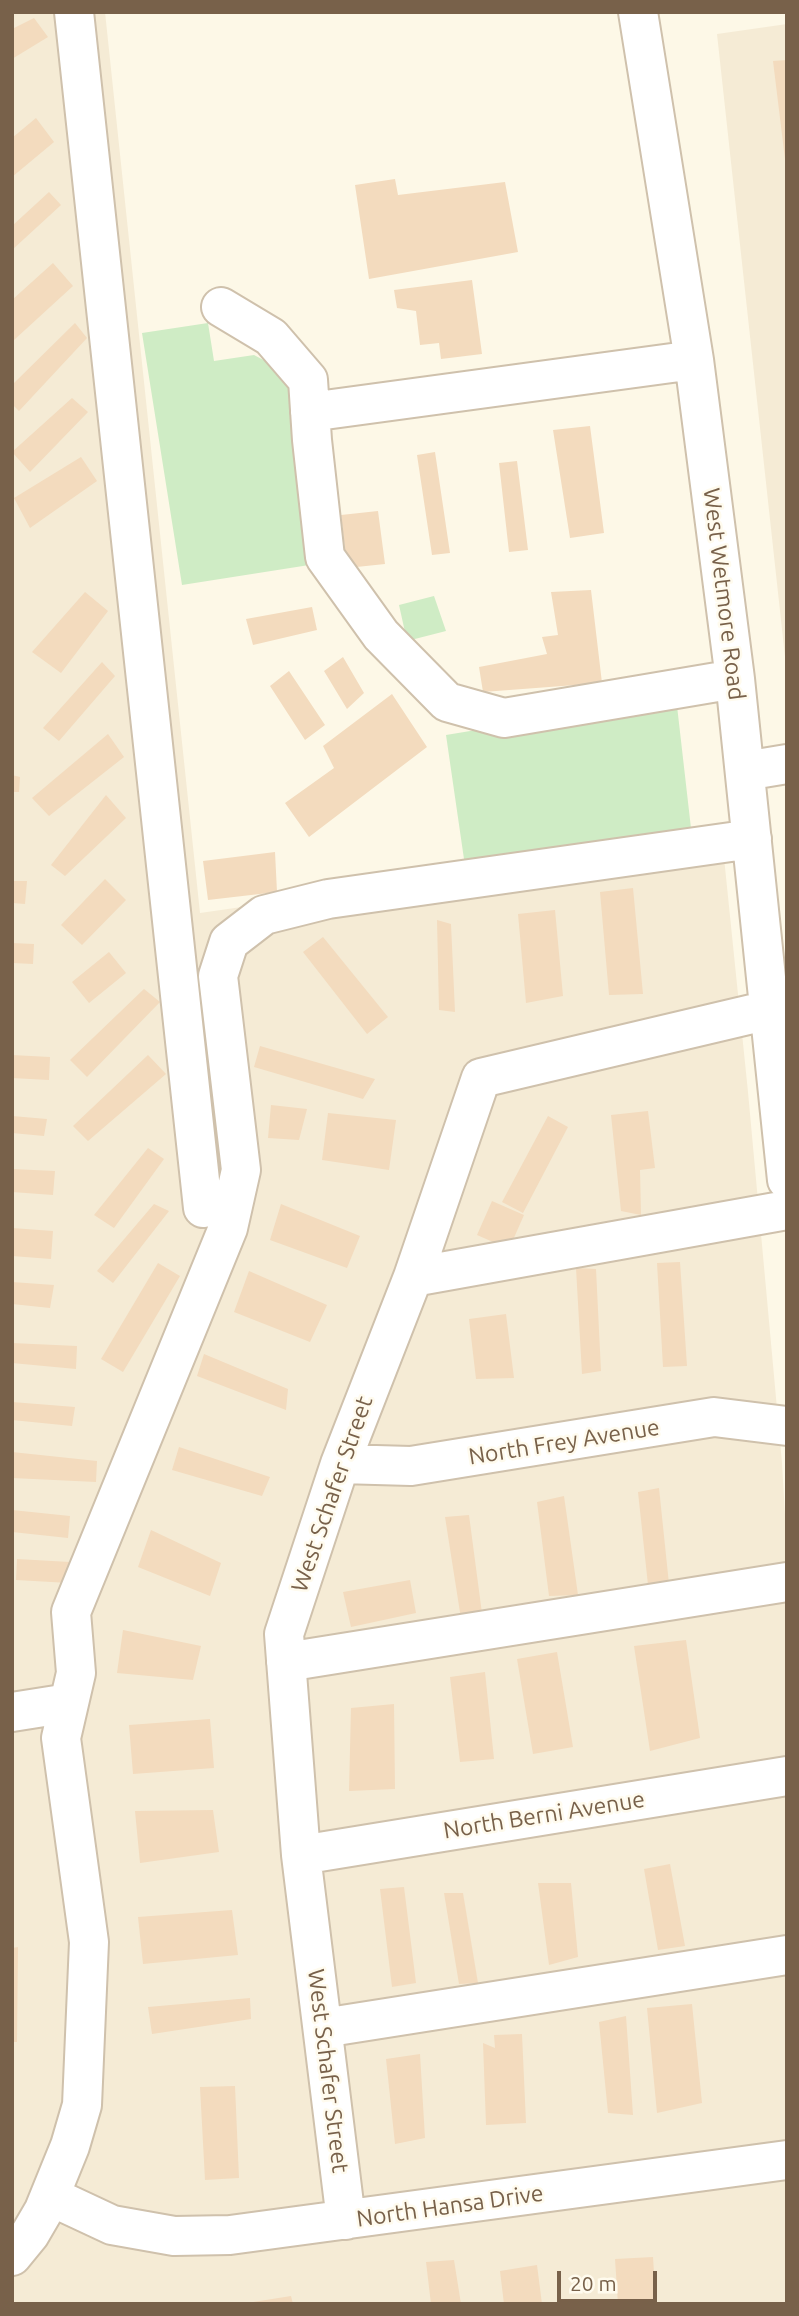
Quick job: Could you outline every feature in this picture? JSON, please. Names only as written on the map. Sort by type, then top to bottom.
[{"type":"street","points":[[74,12],[203,1208]]},
{"type":"street","name":"West Wetmore Road","points":[[638,12],[694,360],[735,679],[787,1180]]},
{"type":"street","points":[[221,307],[271,337],[308,380],[325,556],[381,635],[447,702],[504,718],[735,679]]},
{"type":"street","points":[[310,412],[694,360]]},
{"type":"street","points":[[745,771],[787,764]]},
{"type":"street","points":[[12,2256],[38,2222],[78,2125],[82,2105],[89,1942],[61,1738],[76,1673],[71,1612],[228,1228],[241,1170],[218,976],[229,942],[264,915],[328,899],[752,839]]},
{"type":"street","name":"West Schafer Street","points":[[346,2220],[301,1855],[284,1634],[340,1464],[413,1277],[481,1078],[769,1010]]},
{"type":"street","points":[[413,1277],[787,1210]]},
{"type":"street","name":"North Frey Avenue","points":[[340,1464],[411,1466],[714,1417],[787,1426]]},
{"type":"street","points":[[286,1662],[787,1582]]},
{"type":"street","points":[[12,1712],[69,1703]]},
{"type":"street","name":"North Berni Avenue","points":[[301,1855],[787,1776]]},
{"type":"street","points":[[323,2028],[787,1955]]},
{"type":"street","name":"North Hansa Drive","points":[[50,2196],[112,2225],[155,2234],[204,2237],[787,2160]]},
{"type":"shaded area","points":[[12,12],[105,12],[200,913],[722,838],[782,1463],[787,1549],[787,2304],[12,2304]]},
{"type":"shaded area","points":[[787,24],[787,675],[717,34]]},
{"type":"green space","points":[[208,323],[214,361],[254,355],[292,375],[322,563],[182,585],[142,333]]},
{"type":"green space","points":[[434,596],[446,631],[407,641],[399,605]]},
{"type":"green space","points":[[676,697],[692,837],[465,866],[446,735]]},
{"type":"building","points":[[34,18],[48,37],[12,59],[12,29]]},
{"type":"building","points":[[787,60],[787,159],[785,159],[773,61]]},
{"type":"building","points":[[36,118],[54,142],[12,177],[12,138]]},
{"type":"building","points":[[395,179],[398,195],[505,182],[518,252],[369,279],[355,185]]},
{"type":"building","points":[[49,192],[61,205],[12,250],[12,226]]},
{"type":"building","points":[[53,263],[73,286],[14,340],[12,300]]},
{"type":"building","points":[[472,280],[482,354],[441,359],[439,343],[420,345],[416,311],[397,308],[394,290]]},
{"type":"building","points":[[75,323],[87,338],[19,411],[12,404],[12,385]]},
{"type":"building","points":[[72,398],[88,412],[30,472],[12,452]]},
{"type":"building","points":[[590,426],[604,533],[570,538],[553,430]]},
{"type":"building","points":[[435,452],[450,553],[432,555],[417,455]]},
{"type":"building","points":[[81,457],[97,481],[30,528],[14,498]]},
{"type":"building","points":[[517,461],[528,550],[509,552],[499,463]]},
{"type":"building","points":[[378,511],[385,564],[347,568],[341,515]]},
{"type":"building","points":[[591,590],[602,683],[483,692],[479,667],[547,654],[542,637],[558,635],[551,592]]},
{"type":"building","points":[[85,592],[108,611],[61,673],[32,652]]},
{"type":"building","points":[[312,607],[317,630],[253,645],[246,619]]},
{"type":"building","points":[[343,657],[364,693],[347,709],[324,671]]},
{"type":"building","points":[[102,662],[115,676],[59,741],[43,728]]},
{"type":"building","points":[[289,671],[325,725],[305,740],[270,686]]},
{"type":"building","points":[[392,694],[427,747],[309,837],[285,803],[334,768],[323,746]]},
{"type":"building","points":[[108,734],[124,757],[49,816],[32,798]]},
{"type":"building","points":[[12,775],[20,777],[19,792],[12,792]]},
{"type":"building","points":[[106,795],[126,818],[65,876],[51,865]]},
{"type":"building","points":[[275,852],[277,892],[208,900],[203,861]]},
{"type":"building","points":[[105,879],[126,900],[82,945],[61,925]]},
{"type":"building","points":[[12,881],[27,881],[25,904],[12,903]]},
{"type":"building","points":[[633,888],[643,994],[609,995],[600,892]]},
{"type":"building","points":[[555,910],[563,996],[526,1003],[518,914]]},
{"type":"building","points":[[437,920],[451,924],[455,1012],[439,1010]]},
{"type":"building","points":[[323,937],[388,1017],[367,1034],[303,952]]},
{"type":"building","points":[[12,943],[34,944],[33,964],[12,963]]},
{"type":"building","points":[[109,952],[126,973],[89,1003],[72,982]]},
{"type":"building","points":[[144,989],[160,1002],[87,1077],[70,1060]]},
{"type":"building","points":[[260,1046],[375,1079],[363,1099],[254,1067]]},
{"type":"building","points":[[12,1055],[50,1057],[49,1080],[12,1078]]},
{"type":"building","points":[[148,1055],[166,1074],[88,1141],[73,1126]]},
{"type":"building","points":[[271,1105],[307,1109],[299,1140],[268,1138]]},
{"type":"building","points":[[648,1111],[655,1168],[640,1170],[641,1215],[621,1211],[611,1115]]},
{"type":"building","points":[[328,1113],[396,1120],[389,1170],[322,1160]]},
{"type":"building","points":[[12,1116],[47,1119],[44,1136],[12,1133]]},
{"type":"building","points":[[548,1116],[568,1127],[523,1213],[502,1202]]},
{"type":"building","points":[[148,1148],[164,1159],[114,1228],[94,1215]]},
{"type":"building","points":[[12,1169],[55,1171],[53,1195],[12,1192]]},
{"type":"building","points":[[492,1201],[524,1215],[509,1249],[477,1235]]},
{"type":"building","points":[[154,1204],[169,1211],[113,1283],[97,1271]]},
{"type":"building","points":[[281,1204],[360,1236],[347,1268],[270,1240]]},
{"type":"building","points":[[12,1228],[53,1231],[51,1259],[12,1256]]},
{"type":"building","points":[[680,1262],[687,1366],[663,1367],[657,1263]]},
{"type":"building","points":[[158,1263],[180,1276],[123,1372],[101,1359]]},
{"type":"building","points":[[576,1268],[596,1269],[601,1371],[582,1374]]},
{"type":"building","points":[[249,1271],[327,1305],[310,1342],[234,1312]]},
{"type":"building","points":[[12,1282],[54,1285],[50,1308],[12,1304]]},
{"type":"building","points":[[506,1314],[514,1378],[476,1379],[469,1319]]},
{"type":"building","points":[[12,1343],[77,1346],[76,1369],[12,1363]]},
{"type":"building","points":[[204,1354],[288,1389],[286,1410],[197,1376]]},
{"type":"building","points":[[12,1402],[75,1407],[72,1426],[12,1420]]},
{"type":"building","points":[[179,1447],[270,1477],[262,1496],[172,1470]]},
{"type":"building","points":[[12,1452],[97,1461],[96,1482],[12,1478]]},
{"type":"building","points":[[659,1488],[669,1584],[648,1585],[638,1492]]},
{"type":"building","points":[[564,1496],[578,1595],[549,1596],[537,1502]]},
{"type":"building","points":[[12,1510],[70,1516],[68,1538],[12,1532]]},
{"type":"building","points":[[469,1515],[483,1621],[462,1625],[445,1517]]},
{"type":"building","points":[[151,1530],[221,1563],[210,1596],[138,1567]]},
{"type":"building","points":[[17,1559],[70,1562],[69,1583],[16,1580]]},
{"type":"building","points":[[410,1580],[416,1613],[351,1627],[343,1592]]},
{"type":"building","points":[[123,1630],[201,1646],[193,1680],[117,1673]]},
{"type":"building","points":[[686,1640],[700,1738],[650,1751],[634,1646]]},
{"type":"building","points":[[557,1652],[573,1747],[533,1754],[517,1659]]},
{"type":"building","points":[[485,1672],[494,1759],[460,1762],[450,1677]]},
{"type":"building","points":[[394,1704],[395,1789],[349,1791],[351,1708]]},
{"type":"building","points":[[210,1719],[214,1768],[133,1774],[129,1725]]},
{"type":"building","points":[[213,1810],[219,1852],[140,1863],[135,1811]]},
{"type":"building","points":[[670,1864],[685,1946],[658,1950],[644,1869]]},
{"type":"building","points":[[538,1883],[571,1883],[578,1957],[549,1965]]},
{"type":"building","points":[[404,1887],[416,1983],[392,1987],[380,1889]]},
{"type":"building","points":[[444,1893],[463,1893],[478,1983],[459,1984]]},
{"type":"building","points":[[232,1910],[238,1955],[143,1964],[138,1917]]},
{"type":"building","points":[[18,1947],[17,2042],[12,2042],[12,1948]]},
{"type":"building","points":[[250,1998],[251,2019],[152,2034],[148,2007]]},
{"type":"building","points":[[692,2004],[702,2103],[657,2113],[647,2008]]},
{"type":"building","points":[[626,2016],[633,2115],[608,2113],[599,2022]]},
{"type":"building","points":[[522,2034],[526,2123],[486,2125],[483,2043],[495,2048],[494,2035]]},
{"type":"building","points":[[420,2054],[425,2138],[395,2144],[386,2059]]},
{"type":"building","points":[[235,2086],[239,2178],[205,2180],[200,2087]]},
{"type":"building","points":[[653,2257],[656,2304],[618,2304],[615,2259]]},
{"type":"building","points":[[454,2260],[461,2304],[431,2304],[426,2262]]},
{"type":"building","points":[[537,2265],[542,2304],[504,2304],[500,2271]]},
{"type":"building","points":[[291,2296],[293,2304],[253,2304],[253,2302]]}]
